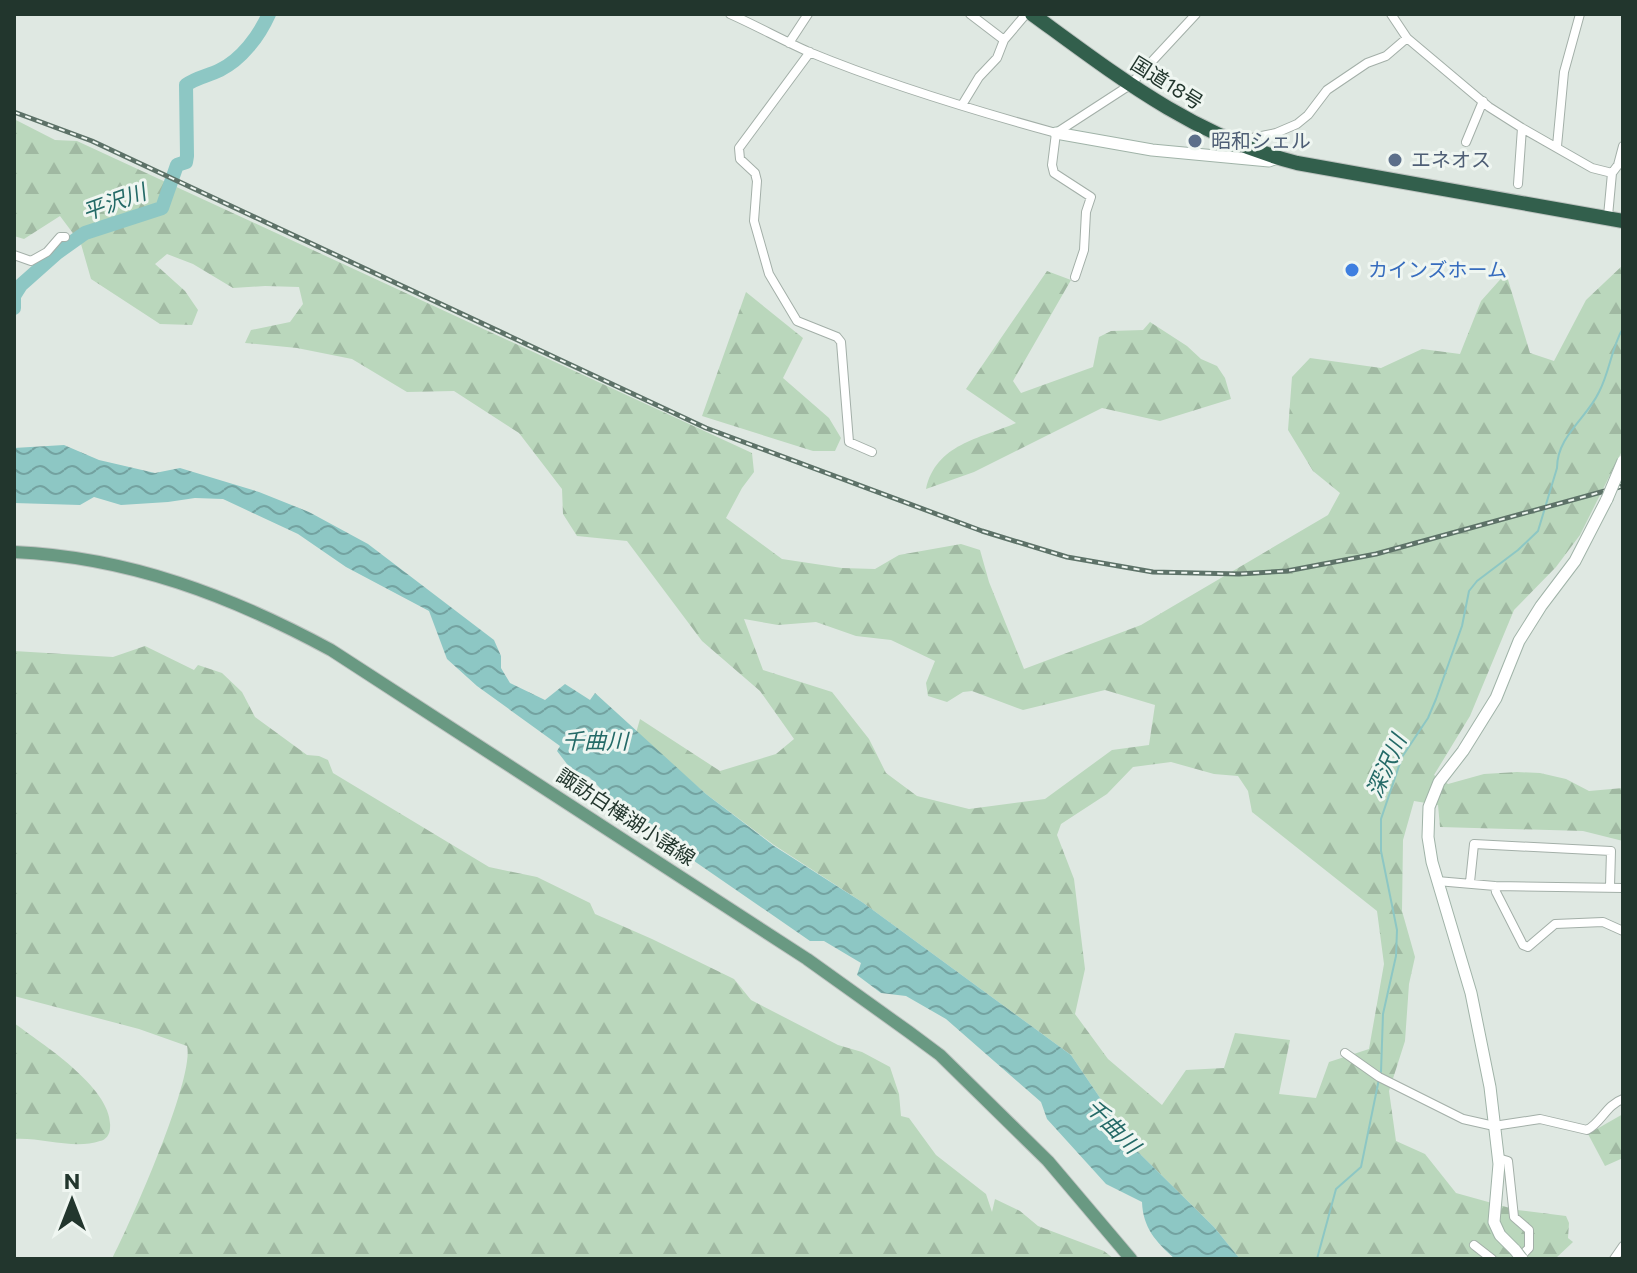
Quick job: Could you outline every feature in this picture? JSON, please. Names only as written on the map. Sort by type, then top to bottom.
[{"type":"highway","name":"国道18号","points":[[1029,14],[1179,116],[1240,145],[1278,158],[1614,218]]},
{"type":"main road","name":"諏訪白樺湖小諸線","points":[[14,552],[97,560],[165,576],[275,619],[331,650],[795,950],[940,1055],[1048,1161],[1131,1259]]},
{"type":"street","points":[[730,14],[810,52],[917,93],[1056,133],[1152,150],[1269,161],[1278,158]]},
{"type":"street","points":[[789,43],[808,14]]},
{"type":"street","points":[[970,14],[1004,40]]},
{"type":"street","points":[[962,105],[979,77],[997,58],[1004,40],[1029,14]]},
{"type":"street","points":[[1075,277],[1084,250],[1086,212],[1091,197],[1054,173],[1056,133],[1130,85],[1196,14]]},
{"type":"street","points":[[1391,14],[1407,38],[1483,101],[1522,128],[1592,168],[1617,167]]},
{"type":"street","points":[[1557,146],[1564,72],[1580,14]]},
{"type":"street","points":[[1227,157],[1247,139],[1276,133],[1297,124],[1327,90],[1367,63],[1386,56],[1407,38]]},
{"type":"street","points":[[810,52],[739,148],[740,159],[755,173],[754,221],[769,274],[797,321],[837,337],[841,342],[849,442],[872,452]]},
{"type":"street","points":[[1466,142],[1483,101]]},
{"type":"street","points":[[1518,184],[1522,128]]},
{"type":"street","points":[[1614,218],[1617,167],[1623,146]]},
{"type":"street","points":[[14,255],[31,261],[47,252],[60,237],[65,237]]},
{"type":"street","points":[[1498,1158],[1508,1161],[1514,1217],[1529,1230],[1529,1248],[1518,1256],[1500,1235],[1494,1222],[1498,1158],[1481,1035],[1437,881],[1427,821],[1439,782],[1486,717],[1519,641],[1575,561],[1623,461]]},
{"type":"street","points":[[1470,882],[1474,844],[1611,851],[1610,886]]},
{"type":"street","points":[[1437,881],[1495,886],[1623,888]]},
{"type":"street","points":[[1495,886],[1523,945],[1528,947],[1555,924],[1603,922],[1623,931]]},
{"type":"street","points":[[1345,1053],[1379,1077],[1463,1119],[1494,1126],[1540,1119],[1587,1130],[1595,1126],[1607,1108],[1623,1099]]},
{"type":"street","points":[[1474,1245],[1492,1259]]},
{"type":"street","points":[[1614,1259],[1623,1246]]},
{"type":"green space","points":[[14,119],[55,140],[77,141],[752,453],[754,472],[726,518],[782,559],[842,568],[875,569],[899,555],[961,544],[980,550],[989,582],[1024,669],[1141,625],[1328,515],[1340,493],[1313,471],[1288,430],[1292,377],[1310,358],[1381,368],[1422,349],[1460,354],[1481,301],[1506,273],[1530,353],[1554,361],[1586,300],[1623,265],[1623,449],[1580,535],[1556,567],[1514,610],[1470,716],[1434,775],[1448,784],[1484,774],[1540,773],[1566,779],[1589,791],[1623,788],[1623,841],[1583,831],[1440,827],[1438,805],[1414,801],[1403,840],[1402,911],[1415,957],[1409,984],[1405,1041],[1389,1091],[1396,1141],[1425,1154],[1456,1193],[1517,1210],[1566,1216],[1568,1238],[1573,1242],[1555,1259],[1240,1259],[1214,1227],[1134,1148],[1071,1055],[862,902],[774,845],[706,794],[636,733],[640,719],[720,771],[776,754],[794,739],[760,691],[702,641],[627,541],[577,536],[563,514],[562,489],[519,433],[454,391],[407,392],[352,359],[297,348],[245,343],[251,330],[290,322],[303,304],[299,287],[233,288],[193,264],[167,254],[155,264],[185,291],[198,310],[192,325],[160,324],[91,279],[81,244],[60,216],[24,239],[14,236]],"holes":[[[744,619],[778,625],[816,622],[856,636],[891,640],[935,661],[926,683],[928,696],[947,702],[963,692],[972,691],[1023,710],[1105,690],[1155,705],[1149,745],[1112,750],[1045,799],[969,809],[917,796],[886,773],[869,739],[832,692],[763,670]],[[1171,762],[1214,774],[1238,776],[1248,791],[1252,812],[1377,911],[1384,964],[1369,1049],[1329,1062],[1316,1098],[1279,1094],[1290,1040],[1235,1033],[1224,1068],[1186,1070],[1162,1105],[1108,1059],[1075,1014],[1085,969],[1074,879],[1057,835],[1061,824],[1107,794],[1133,767]]]},
{"type":"green space","points":[[1047,271],[1071,280],[1013,381],[1021,393],[1093,367],[1099,337],[1111,331],[1143,330],[1150,322],[1201,359],[1217,366],[1225,378],[1231,399],[1160,421],[1102,408],[974,472],[926,489],[931,474],[949,453],[974,439],[1016,423],[966,389]]},
{"type":"green space","points":[[746,292],[803,338],[783,378],[829,418],[841,438],[835,451],[813,451],[702,416]]},
{"type":"green space","points":[[145,646],[194,670],[198,665],[222,673],[242,692],[255,717],[307,755],[328,760],[333,773],[489,867],[537,877],[590,903],[595,914],[734,979],[751,1000],[838,1045],[862,1052],[890,1067],[899,1094],[901,1116],[909,1118],[936,1155],[986,1194],[992,1212],[995,1199],[1020,1211],[1038,1226],[1104,1251],[1114,1259],[112,1259],[172,1118],[187,1063],[187,1046],[139,1029],[14,996],[14,651],[113,657]]},
{"type":"green space","points":[[14,1023],[58,1055],[101,1098],[110,1128],[104,1139],[68,1144],[14,1139]]},
{"type":"green space","points":[[1623,1114],[1623,1158],[1605,1166],[1588,1134]]},
{"type":"water","name":"千曲川","points":[[64,445],[99,460],[155,473],[180,468],[259,492],[309,512],[368,544],[494,640],[501,656],[501,668],[510,683],[545,700],[565,684],[590,700],[595,693],[706,794],[774,846],[862,902],[1071,1055],[1134,1148],[1214,1227],[1240,1259],[1175,1259],[1152,1234],[1142,1202],[1106,1184],[1047,1119],[1041,1102],[946,1019],[906,996],[881,993],[857,975],[861,963],[824,941],[810,941],[626,814],[589,777],[570,768],[557,751],[560,746],[477,686],[447,659],[429,611],[346,567],[298,534],[223,499],[195,498],[121,505],[94,497],[80,505],[14,503],[14,448]]},
{"type":"waterway","name":"平沢川","points":[[14,308],[14,296],[21,285],[85,233],[162,208],[177,165],[186,162],[186,85],[236,60],[255,38],[269,14]]},
{"type":"waterway","name":"深沢川","points":[[1381,1072],[1383,1014],[1396,956],[1397,930],[1381,851],[1381,819],[1402,757],[1428,718],[1436,699],[1462,626],[1469,591],[1538,531],[1562,446],[1599,392],[1623,328]]},
{"type":"waterway","name":"深沢川","points":[[1317,1259],[1336,1189],[1361,1167],[1379,1079]]},
{"type":"railway","points":[[14,112],[92,141],[706,428],[982,531],[1067,557],[1153,572],[1239,574],[1287,571],[1376,554],[1623,486]]},
{"type":"place","name":"昭和シェル","points":[[1195,141]]},
{"type":"place","name":"エネオス","points":[[1395,160]]},
{"type":"place","name":"カインズホーム","points":[[1352,270]]}]
